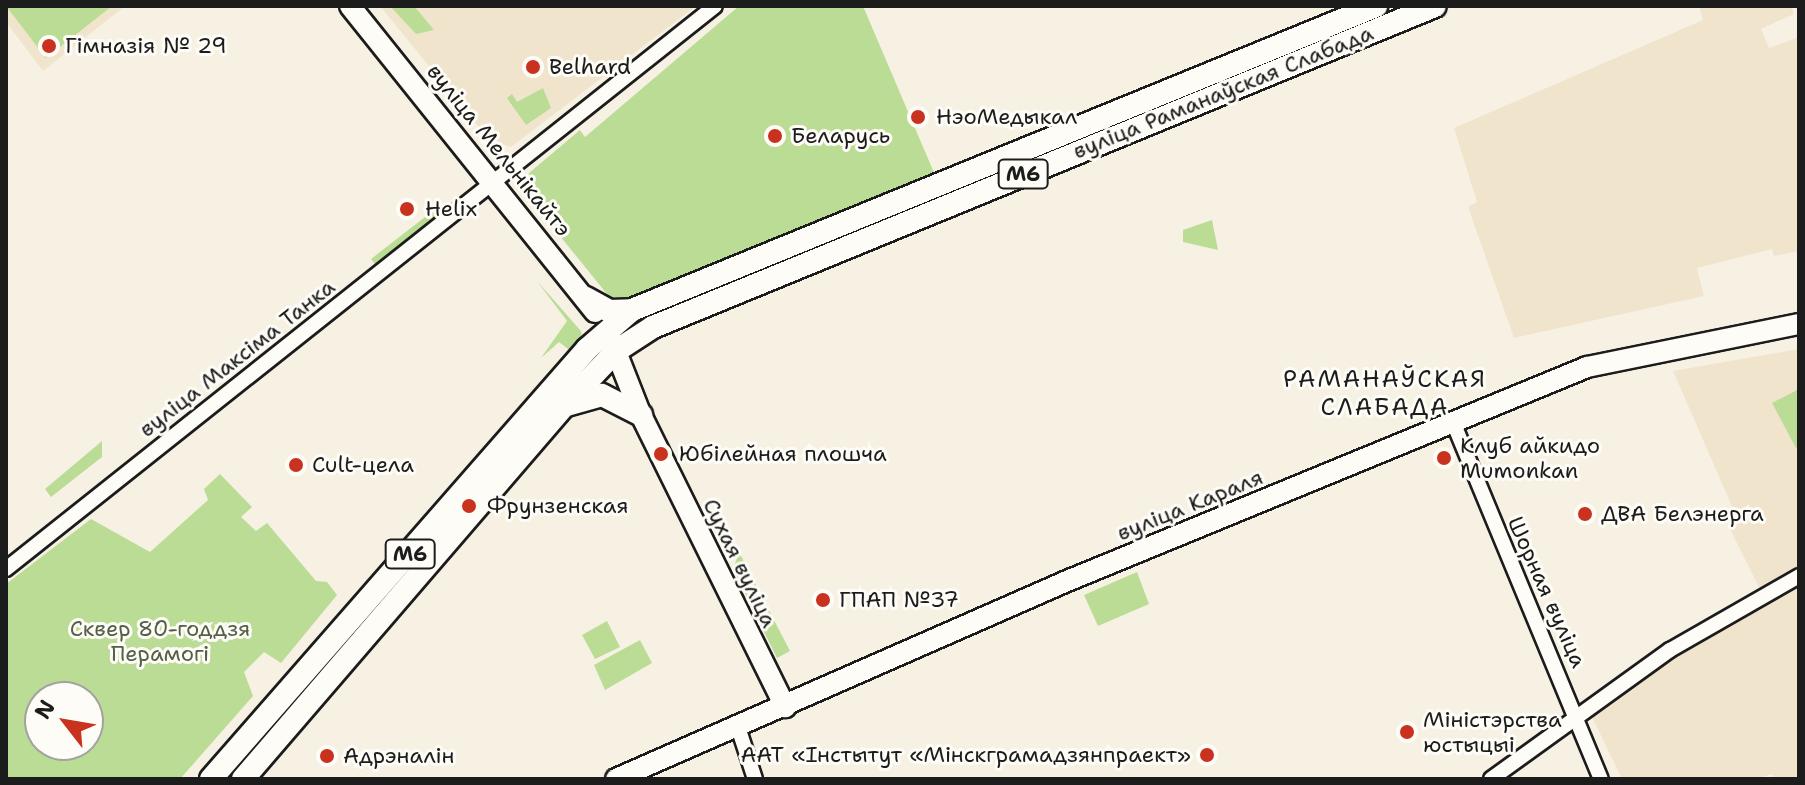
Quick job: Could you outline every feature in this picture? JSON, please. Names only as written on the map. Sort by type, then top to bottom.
[{"type":"main road","name":"вуліца Мельнікайтэ","points":[[350,6],[586,298],[606,327],[616,351]]},
{"type":"main road","name":"вуліца Раманаўская Слабада","points":[[606,327],[632,310],[1376,6]]},
{"type":"main road","name":"вуліца Раманаўская Слабада","points":[[616,351],[653,327],[1435,6]]},
{"type":"main road","points":[[586,298],[607,310],[632,310]]},
{"type":"main road","name":"вуліца Караля","points":[[616,779],[1072,579],[1453,422],[1618,358],[1799,324]]},
{"type":"main road","name":"М6","points":[[211,779],[606,327]]},
{"type":"main road","name":"М6","points":[[243,779],[565,405],[616,351]]},
{"type":"main road","name":"Сухая вуліца","points":[[616,351],[641,415],[785,707]]},
{"type":"main road","points":[[565,405],[602,395],[641,415]]},
{"type":"street","name":"вуліца Максіма Танка","points":[[6,569],[715,6]]},
{"type":"street","name":"Шорная вуліца","points":[[1453,422],[1486,509],[1578,713],[1578,730],[1601,779]]},
{"type":"street","points":[[1491,779],[1578,713],[1744,604],[1799,576]]},
{"type":"street","points":[[738,727],[755,779]]},
{"type":"shaded area","name":"Гімназія № 29","points":[[6,6],[125,6],[43,71],[6,22]]},
{"type":"shaded area","points":[[380,6],[696,6],[511,147],[489,140]]},
{"type":"shaded area","points":[[1699,6],[1791,6],[1794,14],[1761,29],[1769,48],[1799,37],[1799,251],[1774,256],[1772,249],[1697,268],[1704,296],[1514,338],[1468,207],[1477,202],[1454,128],[1703,20]]},
{"type":"shaded area","points":[[1799,349],[1799,572],[1760,589],[1724,517],[1734,511],[1673,371]]},
{"type":"shaded area","points":[[1799,586],[1799,779],[1778,779],[1771,774],[1758,779],[1622,779],[1591,715],[1690,641]]},
{"type":"green space","name":"Гімназія № 29","points":[[6,6],[112,6],[46,58]]},
{"type":"green space","points":[[390,6],[414,6],[434,30],[416,34]]},
{"type":"green space","points":[[739,6],[863,6],[935,175],[627,301],[611,299],[534,204],[528,188],[529,173],[580,130],[585,137]]},
{"type":"green space","points":[[543,88],[551,108],[526,125],[507,98],[512,94],[517,102]]},
{"type":"green space","points":[[434,210],[445,217],[378,268],[371,259]]},
{"type":"green space","points":[[1212,220],[1218,250],[1183,242],[1183,230]]},
{"type":"green space","points":[[537,281],[581,331],[582,340],[573,353],[559,342],[541,358],[567,321]]},
{"type":"green space","points":[[1799,389],[1799,446],[1796,448],[1772,403]]},
{"type":"green space","points":[[102,441],[102,457],[51,497],[45,489]]},
{"type":"green space","name":"Сквер 80-годдзя Перамогі","points":[[220,474],[252,507],[241,517],[256,531],[267,523],[316,581],[327,582],[337,595],[281,663],[264,652],[244,672],[253,696],[180,779],[6,779],[6,584],[91,519],[150,552],[208,500],[204,489]]},
{"type":"green space","points":[[739,552],[790,651],[777,658],[733,569]]},
{"type":"green space","points":[[1137,572],[1149,604],[1098,626],[1084,595]]},
{"type":"green space","points":[[607,621],[620,647],[595,659],[582,635]]},
{"type":"green space","points":[[640,640],[652,663],[605,690],[594,665]]},
{"type":"place","name":"Гімназія № 29","points":[[49,46]]},
{"type":"place","name":"Belhard","points":[[533,67]]},
{"type":"place","name":"НэоМедыкал","points":[[918,117]]},
{"type":"place","name":"Беларусь","points":[[775,136]]},
{"type":"place","name":"Helix","points":[[407,209]]},
{"type":"place","name":"Юбілейная плошча","points":[[661,454]]},
{"type":"place","name":"Клуб айкидо Mumonkan","points":[[1444,458]]},
{"type":"place","name":"Cult-цела","points":[[296,465]]},
{"type":"place","name":"Фрунзенская","points":[[469,506]]},
{"type":"place","name":"ДВА Белэнерга","points":[[1585,514]]},
{"type":"place","name":"ГПАП №37","points":[[823,600]]},
{"type":"place","name":"Міністэрства юстыцыі","points":[[1407,732]]},
{"type":"place","name":"ААТ «Інстытут «Мінскграмадзянпраект»","points":[[1207,755]]},
{"type":"place","name":"Адрэналін","points":[[327,756]]},
{"type":"district","name":"РАМАНАЎСКАЯ СЛАБАДА","points":[[1385,394]]}]
